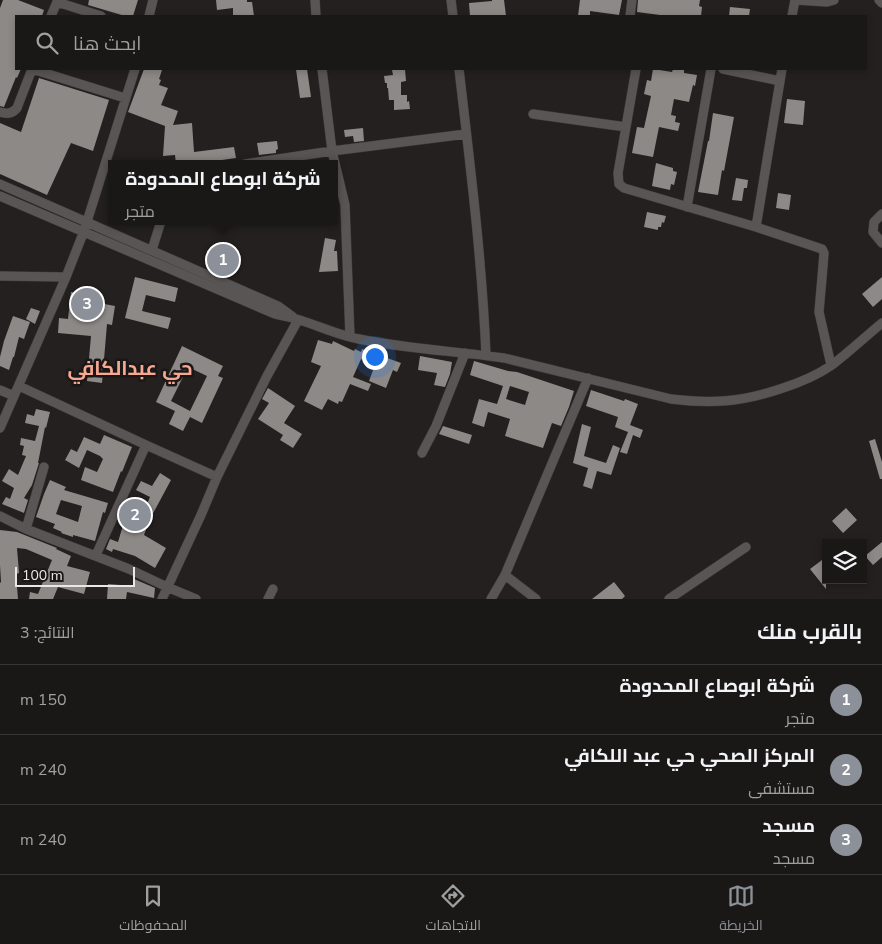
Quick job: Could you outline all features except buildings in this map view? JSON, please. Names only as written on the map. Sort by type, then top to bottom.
[{"type":"street","points":[[149,15],[153,0]]},
{"type":"street","points":[[314,0],[316,15]]},
{"type":"street","points":[[451,0],[453,15]]},
{"type":"street","points":[[630,15],[632,0]]},
{"type":"street","points":[[792,15],[795,0],[827,2],[834,0]]},
{"type":"street","points":[[879,0],[882,3]]},
{"type":"street","points":[[52,15],[54,1],[98,15]]},
{"type":"street","points":[[0,112],[8,114],[14,112],[32,70]]},
{"type":"street","points":[[35,70],[126,98]]},
{"type":"street","points":[[0,428],[66,277],[85,227],[135,70]]},
{"type":"street","points":[[322,70],[334,160]]},
{"type":"street","points":[[459,70],[476,217],[485,320],[486,355]]},
{"type":"street","points":[[636,70],[618,173],[619,184],[624,188],[756,227],[822,249],[824,253],[819,312],[831,365]]},
{"type":"street","points":[[687,207],[711,70]]},
{"type":"street","points":[[728,70],[780,81]]},
{"type":"street","points":[[756,227],[782,70]]},
{"type":"street","points":[[533,114],[626,127]]},
{"type":"street","points":[[272,160],[466,134]]},
{"type":"street","points":[[338,176],[345,205],[350,337]]},
{"type":"street","points":[[0,184],[180,274],[274,314],[364,340],[504,358],[671,399],[694,402],[753,398],[806,380],[831,365],[882,323]]},
{"type":"street","points":[[0,196],[152,250],[278,306],[296,319]]},
{"type":"street","points":[[882,214],[874,222],[873,232],[882,243]]},
{"type":"street","points":[[152,250],[160,225]]},
{"type":"street","points":[[0,276],[66,277]]},
{"type":"street","points":[[162,599],[217,477],[296,319]]},
{"type":"street","points":[[422,453],[436,426],[465,353]]},
{"type":"street","points":[[491,599],[505,575],[588,378]]},
{"type":"street","points":[[19,386],[217,477]]},
{"type":"street","points":[[0,390],[14,396]]},
{"type":"street","points":[[96,555],[146,445]]},
{"type":"street","points":[[26,529],[44,467]]},
{"type":"street","points":[[0,516],[26,529],[96,555],[196,599]]},
{"type":"street","points":[[669,599],[746,547]]},
{"type":"street","points":[[505,575],[536,599]]},
{"type":"street","points":[[268,599],[273,589]]},
{"type":"place","name":"شركة ابوصاع المحدودة","points":[[223,260]]},
{"type":"place","name":"مسجد","points":[[87,304]]},
{"type":"place","name":"المركز الصحي حي عبد اللكافي","points":[[135,515]]},
{"type":"district","name":"حي عبدالكافي","points":[[130,368]]}]
